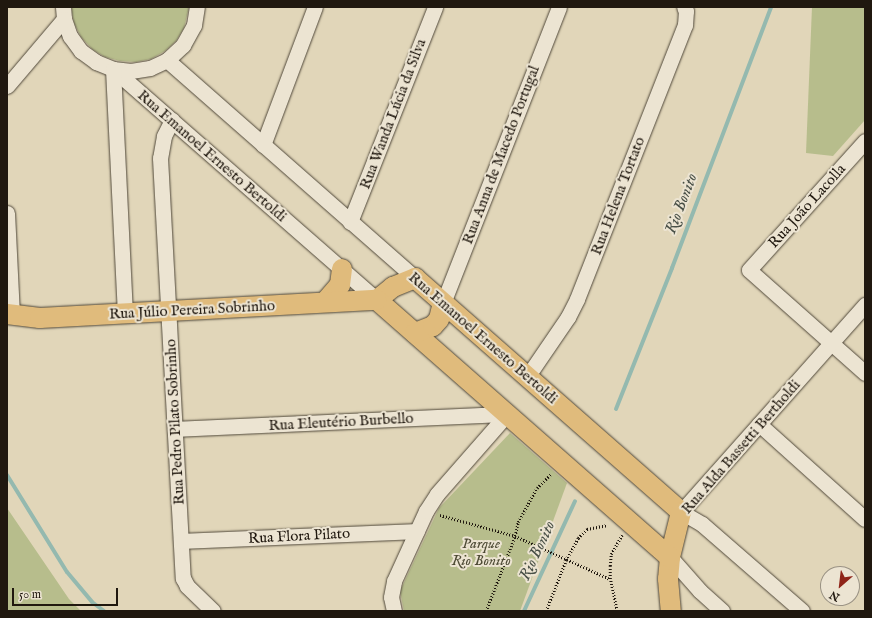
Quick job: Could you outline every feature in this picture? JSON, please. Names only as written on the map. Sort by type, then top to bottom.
[{"type":"main road","points":[[325,302],[340,285],[342,269]]},
{"type":"main road","name":"Rua Emanoel Ernesto Bertoldi","points":[[415,278],[682,512]]},
{"type":"main road","points":[[377,300],[393,287],[415,278]]},
{"type":"main road","name":"Rua Emanoel Ernesto Bertoldi","points":[[377,300],[670,557]]},
{"type":"main road","name":"Rua Júlio Pereira Sobrinho","points":[[10,315],[40,318],[377,300]]},
{"type":"main road","points":[[415,333],[434,326],[439,319],[443,303]]},
{"type":"main road","name":"Rua Alda Bassetti Bertholdi","points":[[671,611],[668,579],[670,557],[682,512]]},
{"type":"street","points":[[63,13],[70,36],[82,51],[96,62],[113,69],[131,71],[150,68],[166,60],[183,45],[194,26],[197,7]]},
{"type":"street","points":[[262,145],[315,7]]},
{"type":"street","name":"Rua Wanda Lúcia da Silva","points":[[350,222],[435,7]]},
{"type":"street","name":"Rua Anna de Macedo Portugal","points":[[443,303],[559,7]]},
{"type":"street","name":"Rua Helena Tortato","points":[[527,377],[568,317],[577,299],[685,25],[686,11],[684,7]]},
{"type":"street","points":[[7,86],[63,13]]},
{"type":"street","name":"Rua Emanoel Ernesto Bertoldi","points":[[166,60],[415,278]]},
{"type":"street","points":[[113,69],[125,314]]},
{"type":"street","name":"Rua Emanoel Ernesto Bertoldi","points":[[113,69],[377,300]]},
{"type":"street","name":"Rua Pedro Pilato Sobrinho","points":[[172,120],[164,136],[160,158],[184,582],[212,611]]},
{"type":"street","name":"Rua João Lacolla","points":[[831,343],[750,270],[865,141]]},
{"type":"street","points":[[7,213],[10,315]]},
{"type":"street","name":"Rua Alda Bassetti Bertholdi","points":[[682,512],[865,305]]},
{"type":"street","points":[[831,343],[865,373]]},
{"type":"street","points":[[394,611],[391,590],[426,511],[437,494],[508,414]]},
{"type":"street","name":"Rua Eleutério Burbello","points":[[175,429],[508,414]]},
{"type":"street","points":[[759,424],[865,519]]},
{"type":"street","name":"Rua Emanoel Ernesto Bertoldi","points":[[682,512],[702,524],[802,611]]},
{"type":"street","name":"Rua Flora Pilato","points":[[181,541],[417,531]]},
{"type":"street","name":"Rua Emanoel Ernesto Bertoldi","points":[[670,557],[700,590],[722,611]]},
{"type":"path","points":[[486,611],[515,536],[518,522],[537,488],[562,462]]},
{"type":"path","points":[[426,511],[515,536],[610,579]]},
{"type":"path","points":[[546,611],[566,560],[578,538],[588,529],[606,525],[612,527]]},
{"type":"path","points":[[617,611],[610,579],[611,554],[624,532],[618,530]]},
{"type":"green space","points":[[71,7],[189,7],[184,28],[176,41],[165,51],[151,59],[136,62],[120,61],[105,57],[92,49],[81,37],[74,23]]},
{"type":"green space","points":[[812,7],[865,7],[865,120],[833,156],[806,153]]},
{"type":"green space","name":"Parque Rio Bonito","points":[[510,433],[567,483],[520,611],[404,611],[400,591],[439,508]]},
{"type":"green space","points":[[7,508],[69,599],[81,611],[7,611]]},
{"type":"waterway","name":"Rio Bonito","points":[[616,409],[672,268],[771,7]]},
{"type":"waterway","points":[[7,475],[67,572],[92,602],[104,611]]},
{"type":"waterway","name":"Rio Bonito","points":[[524,611],[575,501]]}]
